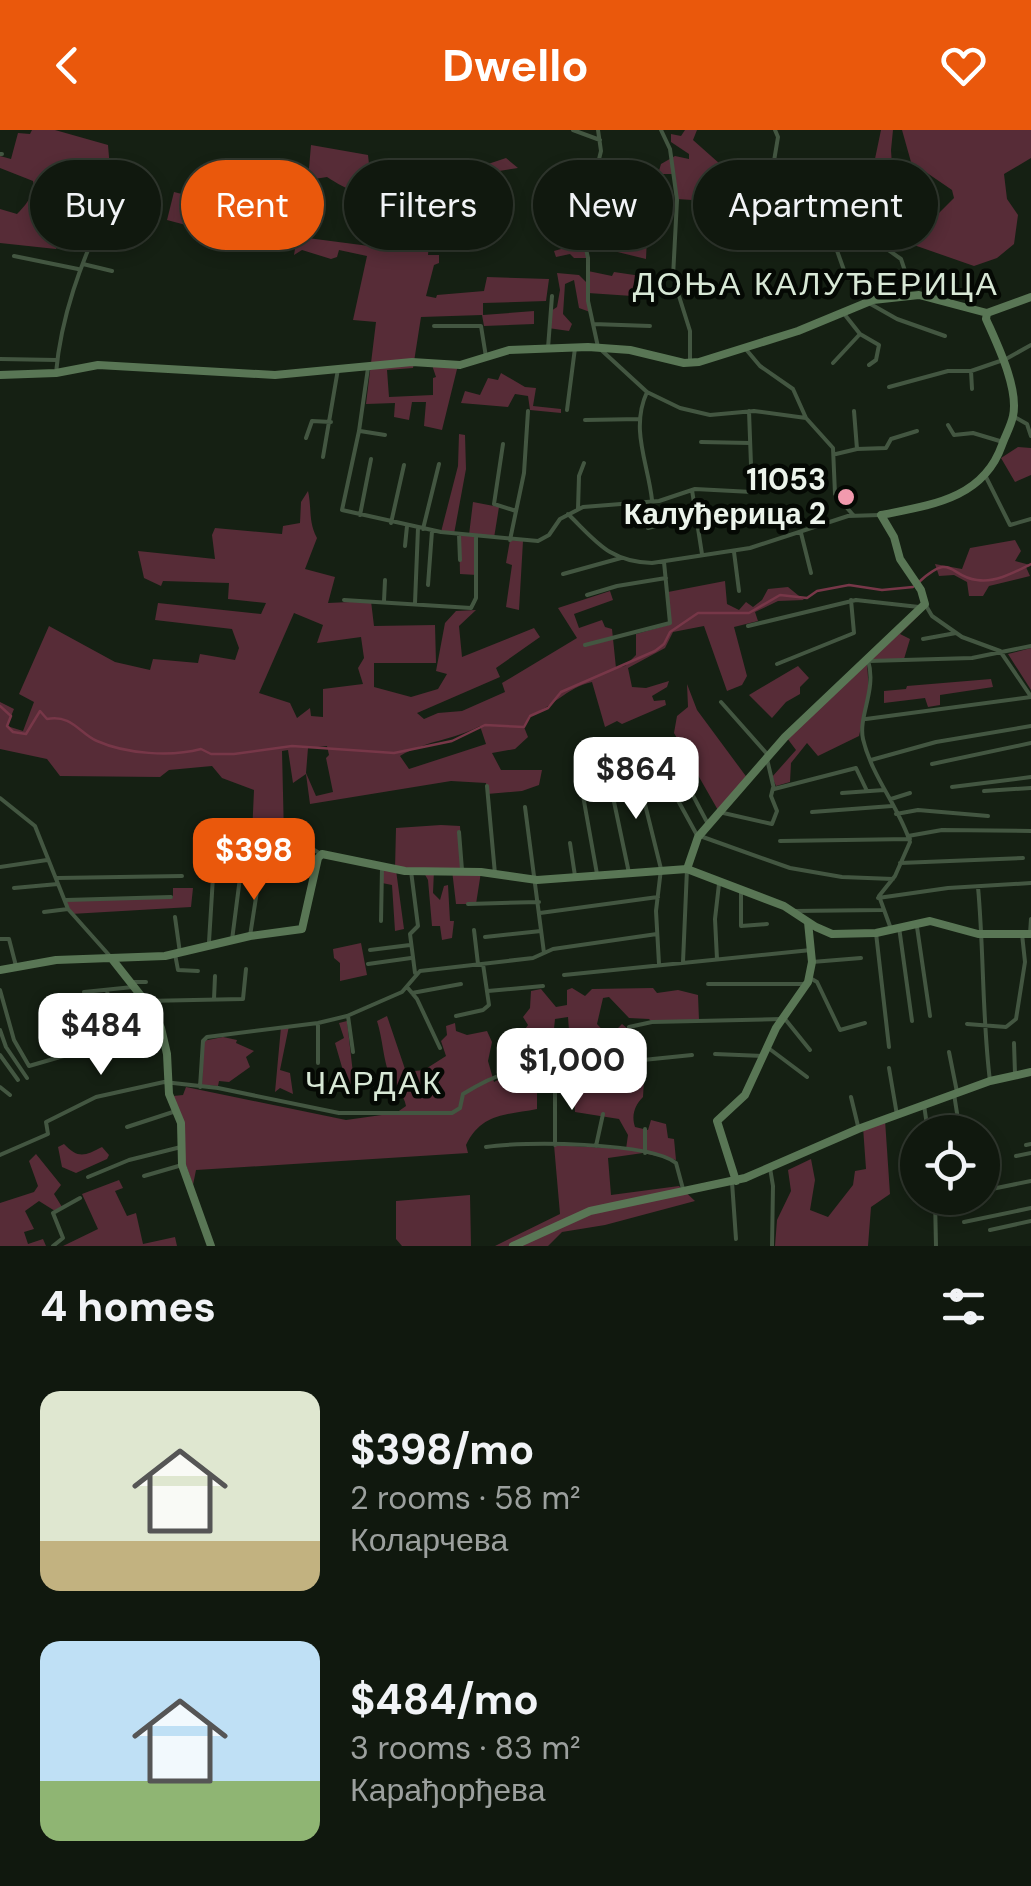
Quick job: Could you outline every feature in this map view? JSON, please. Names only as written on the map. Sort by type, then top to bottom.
[{"type":"street","points":[[572,130],[600,140]]},
{"type":"street","points":[[598,130],[601,151],[593,184],[584,196],[582,217],[588,300],[598,347],[647,392],[695,412],[718,415],[749,411],[806,418]]},
{"type":"street","points":[[661,130],[670,149],[677,200],[673,268],[690,331],[690,363]]},
{"type":"street","points":[[775,160],[776,130]]},
{"type":"street","points":[[56,373],[62,332],[88,250]]},
{"type":"street","points":[[838,250],[845,273],[870,301],[897,320],[946,336]]},
{"type":"street","points":[[892,250],[904,264],[903,295]]},
{"type":"street","points":[[14,256],[112,271]]},
{"type":"street","points":[[0,376],[56,373],[98,365],[248,375],[424,362],[460,365],[509,350],[598,347],[690,363],[798,331],[870,301],[919,294],[987,312],[1031,297]]},
{"type":"street","points":[[548,348],[552,296]]},
{"type":"street","points":[[843,310],[860,334],[879,345],[876,360],[869,365]]},
{"type":"street","points":[[568,514],[604,551],[643,563],[771,543],[854,516],[881,515],[956,496],[986,476],[996,463],[1013,416],[1003,360],[986,319],[987,312]]},
{"type":"street","points":[[593,324],[650,326]]},
{"type":"street","points":[[434,326],[481,326],[486,357]]},
{"type":"street","points":[[832,363],[860,334]]},
{"type":"street","points":[[889,387],[948,371],[970,371],[1031,345]]},
{"type":"street","points":[[567,410],[575,348]]},
{"type":"street","points":[[744,348],[760,366],[793,389],[806,418],[829,442],[836,454],[836,494],[854,516]]},
{"type":"street","points":[[0,359],[58,360]]},
{"type":"street","points":[[368,365],[342,510],[459,535],[532,541],[546,538],[556,522],[578,509],[652,501],[692,490],[750,492],[754,488],[749,411]]},
{"type":"street","points":[[322,458],[338,368]]},
{"type":"street","points":[[970,371],[972,390]]},
{"type":"street","points":[[647,392],[640,418],[640,446],[652,501]]},
{"type":"street","points":[[854,410],[857,449]]},
{"type":"street","points":[[510,540],[524,473],[528,411]]},
{"type":"street","points":[[1013,416],[1029,425],[1031,436]]},
{"type":"street","points":[[586,420],[640,418]]},
{"type":"street","points":[[306,438],[312,422],[331,422]]},
{"type":"street","points":[[948,425],[954,435],[973,433],[1003,442]]},
{"type":"street","points":[[359,431],[385,435]]},
{"type":"street","points":[[836,454],[886,448],[890,438],[917,431]]},
{"type":"street","points":[[701,442],[750,443]]},
{"type":"street","points":[[503,444],[494,504],[516,511]]},
{"type":"street","points":[[360,515],[372,459]]},
{"type":"street","points":[[578,509],[579,476],[584,462]]},
{"type":"street","points":[[414,602],[420,528],[439,464]]},
{"type":"street","points":[[391,523],[404,466]]},
{"type":"street","points":[[986,476],[1010,524],[1031,518]]},
{"type":"street","points":[[692,490],[702,554]]},
{"type":"street","points":[[866,720],[1031,698],[1001,653],[956,633],[923,606],[921,590],[900,560],[894,537],[881,515]]},
{"type":"street","points":[[648,528],[696,516]]},
{"type":"street","points":[[404,546],[406,526]]},
{"type":"street","points":[[428,585],[432,530]]},
{"type":"street","points":[[801,533],[811,573]]},
{"type":"street","points":[[459,535],[460,560]]},
{"type":"street","points":[[344,600],[470,608],[475,603],[476,536]]},
{"type":"street","points":[[734,550],[739,592]]},
{"type":"street","points":[[563,574],[621,558]]},
{"type":"street","points":[[585,645],[668,625],[664,562]]},
{"type":"street","points":[[587,596],[666,578]]},
{"type":"street","points":[[384,601],[385,580]]},
{"type":"street","points":[[748,626],[851,600],[923,606]]},
{"type":"street","points":[[776,664],[854,633],[851,600]]},
{"type":"street","points":[[682,962],[687,869],[698,836],[807,713],[869,660],[923,606]]},
{"type":"street","points":[[923,639],[956,633]]},
{"type":"street","points":[[869,660],[972,658],[1031,646]]},
{"type":"street","points":[[869,660],[872,689],[862,734],[910,848],[878,898]]},
{"type":"street","points":[[719,812],[772,824],[777,810],[771,796],[768,757],[722,702]]},
{"type":"street","points":[[870,760],[921,746],[1031,726]]},
{"type":"street","points":[[932,764],[1029,743]]},
{"type":"street","points":[[668,750],[708,824]]},
{"type":"street","points":[[773,788],[856,768],[867,791]]},
{"type":"street","points":[[664,775],[698,836],[790,868],[842,877],[894,878]]},
{"type":"street","points":[[952,787],[1031,777]]},
{"type":"street","points":[[610,778],[628,873]]},
{"type":"street","points":[[639,780],[661,872],[659,964]]},
{"type":"street","points":[[487,786],[495,874]]},
{"type":"street","points":[[984,791],[1031,788]]},
{"type":"street","points":[[582,790],[598,874]]},
{"type":"street","points":[[842,792],[884,790]]},
{"type":"street","points":[[812,812],[891,803],[910,793]]},
{"type":"street","points":[[0,798],[37,829],[68,909],[112,958],[158,1019],[170,1098],[182,1126],[182,1166],[210,1246]]},
{"type":"street","points":[[525,807],[544,953]]},
{"type":"street","points":[[896,814],[918,810],[988,816]]},
{"type":"street","points":[[200,827],[411,871],[462,870],[537,880],[687,869],[794,911],[832,934],[876,934],[917,922],[942,922],[982,934],[1028,934]]},
{"type":"street","points":[[780,840],[909,838],[942,830],[1031,832]]},
{"type":"street","points":[[459,832],[462,870]]},
{"type":"street","points":[[570,843],[575,876]]},
{"type":"street","points":[[208,947],[215,844]]},
{"type":"street","points":[[0,970],[56,960],[178,954],[250,936],[302,929],[321,854]]},
{"type":"street","points":[[900,863],[1023,858]]},
{"type":"street","points":[[0,867],[47,860]]},
{"type":"street","points":[[232,940],[242,862]]},
{"type":"street","points":[[382,867],[382,921]]},
{"type":"street","points":[[411,871],[418,928],[410,932],[410,945],[416,973]]},
{"type":"street","points":[[250,936],[260,872]]},
{"type":"street","points":[[14,888],[73,876],[182,876]]},
{"type":"street","points":[[717,960],[715,919],[719,880]]},
{"type":"street","points":[[878,898],[1031,883]]},
{"type":"street","points":[[978,887],[990,1082]]},
{"type":"street","points":[[741,889],[741,926],[767,924]]},
{"type":"street","points":[[66,900],[171,897]]},
{"type":"street","points":[[540,913],[658,897]]},
{"type":"street","points":[[878,898],[895,928],[912,1021]]},
{"type":"street","points":[[468,904],[538,902]]},
{"type":"street","points":[[44,912],[68,909]]},
{"type":"street","points":[[794,911],[882,910]]},
{"type":"street","points":[[175,917],[178,970],[198,971]]},
{"type":"street","points":[[968,1024],[1010,1026],[1016,1019],[1028,965],[1031,919]]},
{"type":"street","points":[[736,1240],[734,1181],[716,1121],[745,1095],[782,1018],[808,981],[812,962],[808,922]]},
{"type":"street","points":[[917,922],[930,1016]]},
{"type":"street","points":[[456,1016],[487,1008],[490,1003],[474,930]]},
{"type":"street","points":[[486,938],[541,931]]},
{"type":"street","points":[[200,1088],[205,1038],[348,1016],[407,987],[416,973],[535,958],[544,953],[657,934]]},
{"type":"street","points":[[876,934],[888,1048]]},
{"type":"street","points":[[0,939],[10,938],[16,966]]},
{"type":"street","points":[[370,950],[410,945]]},
{"type":"street","points":[[564,975],[811,950]]},
{"type":"street","points":[[368,964],[411,958]]},
{"type":"street","points":[[812,962],[861,958]]},
{"type":"street","points":[[144,1001],[242,1000],[246,969]]},
{"type":"street","points":[[1024,974],[1031,974]]},
{"type":"street","points":[[214,999],[215,976]]},
{"type":"street","points":[[84,992],[146,982]]},
{"type":"street","points":[[708,984],[817,982],[840,1030],[865,1023]]},
{"type":"street","points":[[412,993],[461,984]]},
{"type":"street","points":[[488,991],[543,986]]},
{"type":"street","points":[[407,987],[440,1048]]},
{"type":"street","points":[[1022,988],[1031,988]]},
{"type":"street","points":[[0,990],[14,1040],[30,1066],[74,1053],[164,1040]]},
{"type":"street","points":[[106,990],[110,1017]]},
{"type":"street","points":[[1020,1002],[1031,1003]]},
{"type":"street","points":[[348,1016],[353,1052]]},
{"type":"street","points":[[782,1018],[810,1050]]},
{"type":"street","points":[[692,1056],[640,1059],[629,1027],[652,1022],[782,1018]]},
{"type":"street","points":[[318,1023],[318,1063]]},
{"type":"street","points":[[0,1030],[6,1047],[27,1078]]},
{"type":"street","points":[[505,1036],[515,1068]]},
{"type":"street","points":[[1014,1043],[1015,1075]]},
{"type":"street","points":[[715,1054],[765,1051],[808,1077]]},
{"type":"street","points":[[950,1052],[958,1115]]},
{"type":"street","points":[[0,1055],[18,1080]]},
{"type":"street","points":[[0,1155],[48,1134],[46,1120],[118,1090],[168,1082],[218,1088],[328,1112],[452,1112],[460,1108],[463,1094],[515,1068],[564,1064]]},
{"type":"street","points":[[890,1068],[897,1116]]},
{"type":"street","points":[[513,1246],[590,1211],[734,1181],[858,1129],[990,1082],[1031,1072]]},
{"type":"street","points":[[554,1080],[555,1145]]},
{"type":"street","points":[[0,1087],[10,1095]]},
{"type":"street","points":[[851,1097],[858,1129]]},
{"type":"street","points":[[924,1105],[925,1115]]},
{"type":"street","points":[[126,1127],[176,1111]]},
{"type":"street","points":[[596,1146],[603,1114]]},
{"type":"street","points":[[644,1152],[645,1129]]},
{"type":"street","points":[[486,1147],[518,1143],[644,1152],[673,1160],[683,1192]]},
{"type":"street","points":[[88,1176],[129,1160],[181,1147]]},
{"type":"street","points":[[1016,1156],[1031,1153]]},
{"type":"street","points":[[144,1176],[182,1166]]},
{"type":"street","points":[[770,1168],[772,1246]]},
{"type":"street","points":[[1000,1187],[1031,1181]]},
{"type":"street","points":[[53,1246],[63,1238],[53,1212],[80,1198]]},
{"type":"street","points":[[964,1222],[1031,1208]]},
{"type":"street","points":[[935,1215],[936,1246]]},
{"type":"street","points":[[990,1230],[1031,1221]]},
{"type":"shaded area","points":[[32,130],[55,130],[108,145],[109,160],[30,160],[30,180],[0,168],[0,156],[11,159],[18,133],[30,134]]},
{"type":"shaded area","points":[[685,130],[697,130],[693,140],[716,160],[693,160],[693,200],[677,199],[673,160],[668,160],[675,156],[689,159],[689,154],[671,142],[671,134],[681,136]]},
{"type":"shaded area","points":[[881,130],[893,130],[892,160],[875,160]]},
{"type":"shaded area","points":[[902,130],[1031,130],[1031,158],[1004,174],[1007,199],[1018,215],[1014,244],[997,258],[974,266],[928,250],[938,250],[938,214],[954,198],[952,190],[938,180],[938,160],[910,160]]},
{"type":"shaded area","points":[[311,145],[368,155],[369,160],[344,160],[344,187],[324,177],[324,160],[310,160]]},
{"type":"shaded area","points":[[174,192],[181,194],[181,224],[167,220]]},
{"type":"shaded area","points":[[29,199],[30,246],[0,243],[0,209],[17,214]]},
{"type":"shaded area","points":[[324,240],[344,243],[344,250],[428,250],[428,255],[439,255],[439,263],[434,265],[426,296],[484,291],[487,277],[549,279],[546,301],[483,303],[483,315],[534,311],[534,324],[484,326],[482,315],[421,317],[413,368],[387,370],[389,397],[433,395],[436,377],[431,362],[458,365],[442,430],[424,426],[426,402],[412,402],[409,420],[394,417],[395,403],[366,404],[376,322],[353,320],[367,256],[339,250],[337,257],[331,259],[302,250],[324,250]]},
{"type":"shaded area","points":[[586,250],[588,258],[574,258],[570,254],[556,257],[554,251]]},
{"type":"shaded area","points":[[609,250],[646,250],[646,259]]},
{"type":"shaded area","points":[[588,271],[648,277],[647,297],[588,293],[590,312],[579,308],[574,280],[565,284],[563,314],[572,324],[569,331],[548,328],[560,290],[557,273],[579,275],[587,283]]},
{"type":"shaded area","points":[[501,373],[525,387],[536,388],[533,406],[561,409],[561,413],[530,410],[528,396],[515,394],[508,407],[461,403],[465,391],[480,395],[488,378],[498,380]]},
{"type":"shaded area","points":[[459,434],[465,435],[466,469],[454,534],[441,532],[458,466]]},
{"type":"shaded area","points":[[1018,447],[1031,448],[1031,475],[1015,482],[1001,458]]},
{"type":"shaded area","points":[[308,491],[317,538],[305,569],[335,577],[328,603],[371,601],[374,626],[435,625],[436,663],[374,663],[374,687],[411,697],[438,689],[447,674],[436,671],[445,623],[456,611],[476,610],[459,626],[462,657],[534,628],[540,637],[496,668],[500,677],[417,713],[424,719],[462,711],[505,692],[502,683],[577,638],[558,608],[610,591],[613,600],[574,614],[579,628],[602,620],[605,627],[612,629],[616,668],[625,666],[636,655],[636,634],[668,625],[668,592],[725,581],[727,604],[739,610],[746,602],[753,607],[768,589],[788,587],[804,600],[778,601],[755,612],[758,621],[734,627],[747,676],[742,685],[727,691],[704,626],[673,632],[665,648],[628,668],[632,687],[646,688],[669,681],[667,687],[652,696],[654,701],[665,700],[666,705],[605,727],[592,682],[529,716],[524,727],[528,737],[515,749],[492,753],[501,770],[542,770],[539,785],[522,791],[487,794],[486,783],[451,781],[310,804],[306,774],[293,783],[288,750],[282,751],[284,836],[295,838],[295,846],[275,845],[273,856],[262,854],[265,839],[252,835],[254,790],[222,778],[212,766],[169,770],[160,777],[60,776],[47,759],[0,749],[0,702],[14,709],[7,726],[23,731],[34,702],[19,694],[49,626],[115,662],[150,670],[153,659],[198,663],[200,654],[235,660],[239,648],[232,629],[155,620],[158,603],[261,614],[266,603],[228,599],[229,583],[163,581],[161,586],[144,578],[138,551],[215,559],[215,528],[282,534],[283,526],[300,523],[301,502]],"holes":[[[294,613],[323,625],[317,643],[361,637],[364,658],[358,668],[363,684],[323,689],[323,717],[311,716],[310,708],[297,718],[290,703],[259,693]],[[480,726],[486,744],[409,769],[400,756]],[[327,746],[333,792],[316,796],[306,773],[308,748]]]},
{"type":"shaded area","points":[[473,502],[499,507],[494,538],[477,536],[477,575],[460,574],[459,535],[469,535]]},
{"type":"shaded area","points":[[510,540],[523,541],[519,610],[506,607],[512,565],[506,563]]},
{"type":"shaded area","points":[[1015,540],[1021,551],[1015,561],[1030,565],[1026,567],[1030,576],[989,586],[983,596],[969,596],[967,582],[954,575],[939,576],[935,564],[962,569],[970,548]]},
{"type":"shaded area","points":[[920,614],[900,634],[910,639],[904,659],[873,659],[911,617]]},
{"type":"shaded area","points":[[1031,648],[1031,690],[1008,654]]},
{"type":"shaded area","points":[[867,662],[869,693],[859,736],[818,756],[807,743],[791,763],[790,782],[776,786],[772,777],[796,750],[787,738]]},
{"type":"shaded area","points":[[798,666],[809,678],[800,687],[800,694],[786,702],[772,718],[749,695]]},
{"type":"shaded area","points":[[991,679],[993,687],[940,695],[940,705],[928,707],[925,698],[884,703],[884,691]]},
{"type":"shaded area","points":[[687,684],[697,710],[748,779],[719,812],[674,733],[677,716],[688,707]]},
{"type":"shaded area","points":[[460,826],[462,870],[481,872],[476,904],[456,904],[452,870],[434,870],[433,893],[440,900],[444,886],[448,885],[450,921],[454,921],[452,938],[442,940],[440,926],[432,926],[428,880],[423,871],[396,870],[404,929],[395,931],[392,885],[382,883],[382,867],[395,869],[396,828]]},
{"type":"shaded area","points":[[173,888],[193,888],[191,907],[71,914],[66,900],[173,898]]},
{"type":"shaded area","points":[[361,943],[367,975],[340,981],[340,963],[334,958],[333,949]]},
{"type":"shaded area","points":[[572,988],[585,996],[592,989],[653,988],[657,993],[678,990],[698,995],[699,1020],[652,1022],[629,1018],[609,997],[603,998],[597,1024],[609,1037],[622,1024],[628,1029],[606,1053],[616,1066],[625,1065],[644,1080],[643,1097],[634,1114],[635,1127],[648,1130],[651,1120],[666,1124],[668,1138],[674,1139],[676,1160],[643,1153],[608,1158],[611,1195],[679,1186],[695,1201],[562,1232],[548,1246],[495,1246],[560,1214],[554,1145],[626,1149],[628,1135],[619,1119],[575,1112],[568,1017],[555,1019],[557,1061],[535,1063],[525,1044],[509,1051],[513,1066],[505,1068],[498,1045],[519,1038],[528,1025],[523,1017],[530,1008],[531,991],[541,989],[556,1007],[567,1005],[567,990]]},
{"type":"shaded area","points":[[387,1016],[406,1072],[424,1070],[446,1056],[441,1041],[447,1035],[446,1026],[455,1023],[456,1031],[467,1035],[487,1031],[492,1042],[488,1061],[494,1082],[529,1070],[537,1078],[537,1109],[506,1114],[480,1126],[466,1145],[468,1153],[196,1170],[193,1185],[173,1096],[183,1095],[186,1087],[346,1120],[396,1113],[406,1106],[384,1056],[377,1021]]},
{"type":"shaded area","points":[[347,1021],[355,1091],[344,1097],[346,1081],[335,1043],[344,1038],[339,1023]]},
{"type":"shaded area","points":[[289,1026],[280,1070],[290,1073],[293,1094],[280,1088],[275,1092],[281,1027]]},
{"type":"shaded area","points":[[223,1037],[237,1040],[236,1043],[254,1051],[246,1057],[250,1067],[229,1082],[202,1085],[203,1041]]},
{"type":"shaded area","points":[[885,1120],[890,1194],[871,1207],[868,1246],[775,1246],[777,1220],[791,1191],[788,1170],[811,1159],[815,1180],[810,1210],[828,1217],[853,1185],[855,1171],[866,1169],[863,1127]]},
{"type":"shaded area","points":[[64,1144],[78,1154],[102,1147],[109,1155],[76,1173],[62,1167],[58,1147]]},
{"type":"shaded area","points":[[36,1154],[61,1185],[54,1194],[62,1207],[55,1211],[39,1201],[25,1211],[34,1229],[24,1232],[28,1244],[43,1239],[46,1246],[0,1246],[0,1203],[34,1192],[38,1186],[29,1161]]},
{"type":"shaded area","points":[[119,1180],[123,1188],[115,1191],[127,1216],[136,1213],[143,1244],[175,1237],[177,1246],[63,1246],[98,1229],[82,1194]]},
{"type":"shaded area","points":[[470,1195],[471,1246],[402,1246],[396,1239],[396,1201]]},
{"type":"waterway","points":[[919,582],[938,568],[950,568],[984,581],[1031,564]]},
{"type":"waterway","points":[[0,706],[11,716],[7,726],[13,732],[26,734],[40,711],[47,719],[63,719],[97,741],[149,753],[201,749],[211,754],[234,754],[292,746],[394,753],[452,741],[485,725],[524,727],[530,716],[548,708],[561,692],[655,651],[670,632],[698,613],[749,613],[780,595],[807,598],[817,591],[849,585],[882,590],[913,587]]},
{"type":"place","name":"11053 Калуђерица 2","points":[[846,497]]},
{"type":"district","name":"ДОЊА КАЛУЂЕРИЦА","points":[[816,284]]},
{"type":"district","name":"ЧАРДАК","points":[[374,1083]]}]
